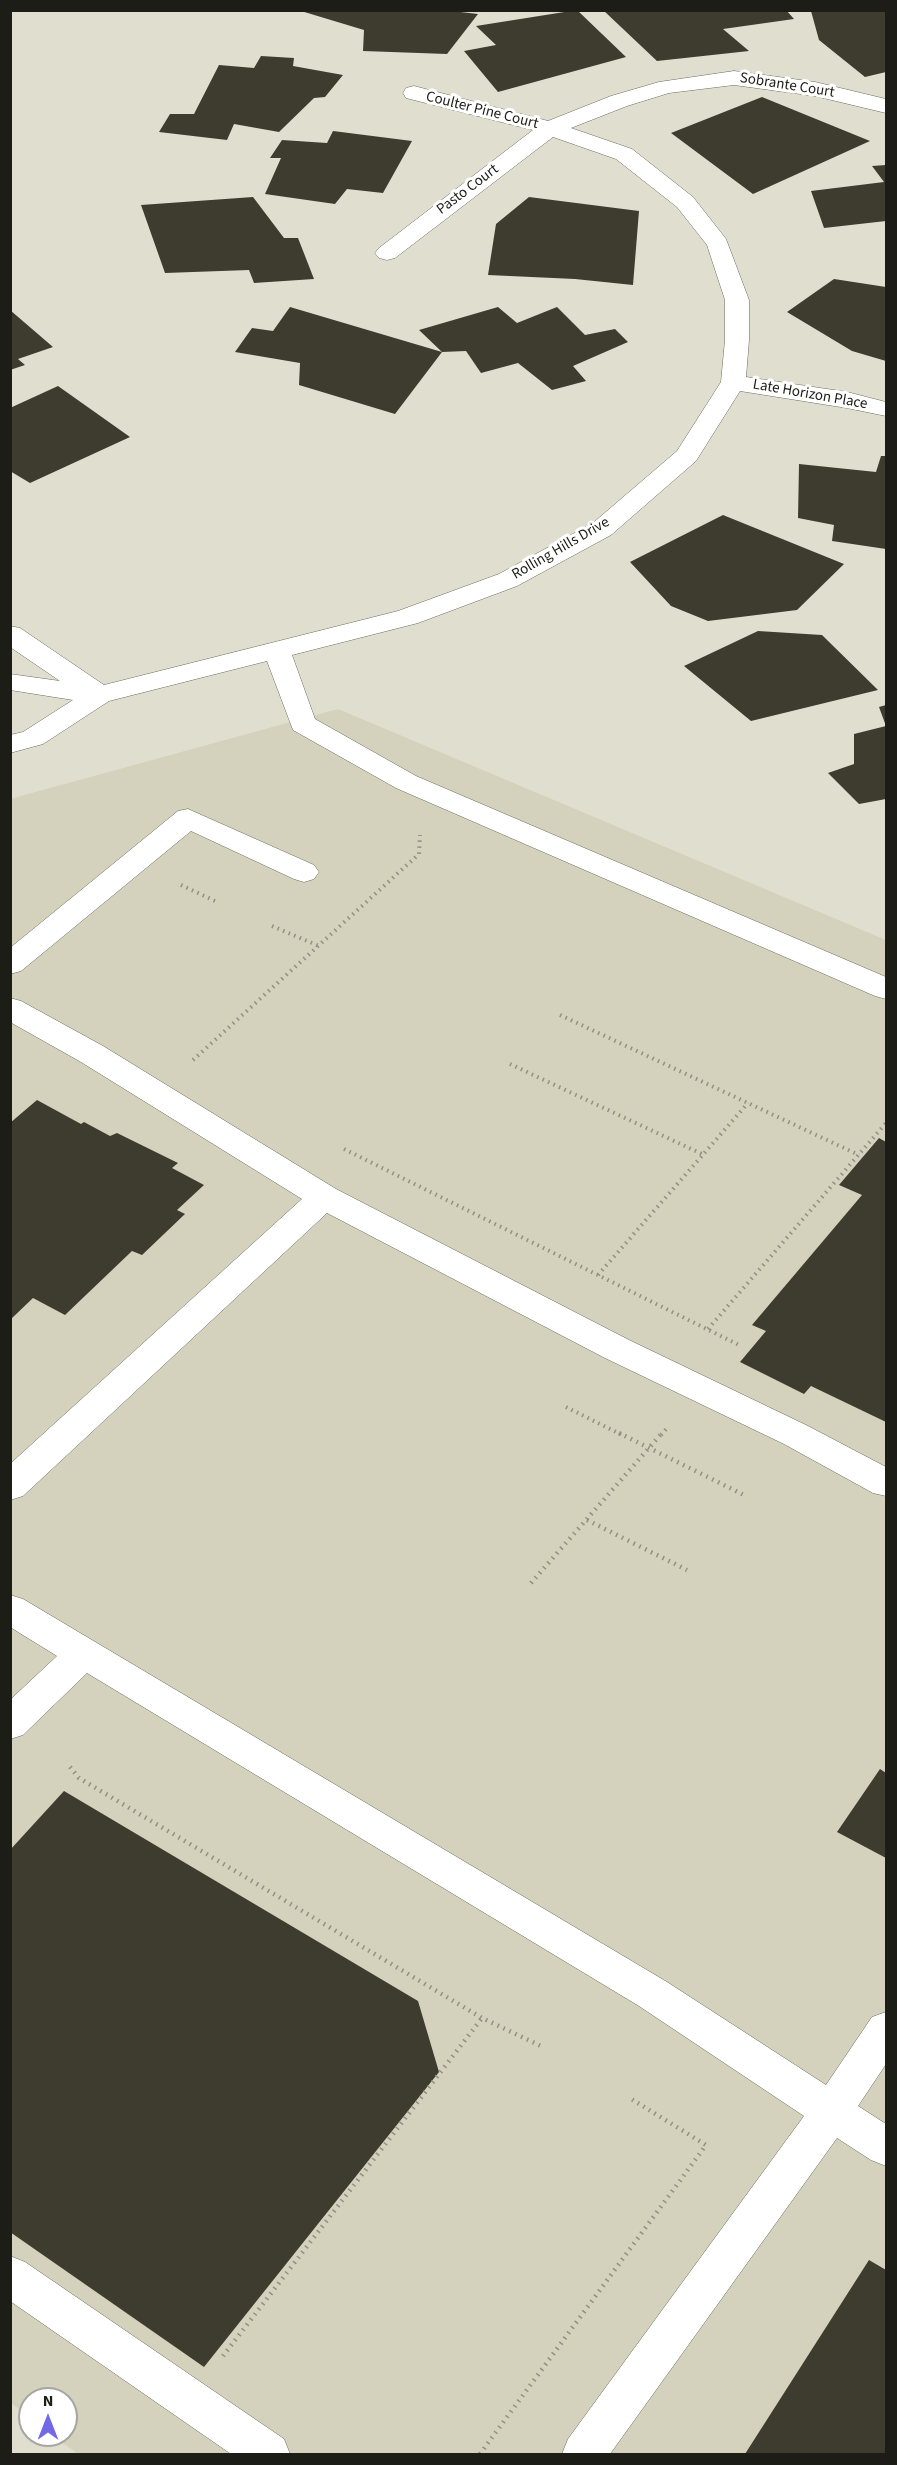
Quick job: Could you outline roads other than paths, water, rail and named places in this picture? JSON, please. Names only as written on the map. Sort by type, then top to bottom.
[{"type":"street","name":"Sobrante Court","points":[[550,128],[619,101],[667,87],[734,78],[815,88],[886,106]]},
{"type":"street","name":"Coulter Pine Court","points":[[414,93],[550,128]]},
{"type":"street","name":"Pasto Court","points":[[387,253],[550,128]]},
{"type":"street","name":"Rolling Hills Drive","points":[[10,744],[33,738],[99,695],[408,617],[508,580],[602,529],[687,456],[733,382],[738,340],[737,300],[718,244],[685,202],[624,154],[550,128]]},
{"type":"street","name":"Late Horizon Place","points":[[733,382],[847,400],[886,409]]},
{"type":"street","points":[[10,634],[99,695]]},
{"type":"street","points":[[278,650],[303,724],[406,782],[886,988]]},
{"type":"street","name":"Rolling Hills Drive","points":[[10,682],[99,695]]},
{"type":"street","points":[[10,964],[188,818],[304,872]]},
{"type":"street","points":[[10,1008],[92,1054],[324,1197],[617,1349],[796,1436],[886,1483]]},
{"type":"street","points":[[10,1486],[324,1197]]},
{"type":"street","points":[[10,1609],[653,1994],[886,2147]]},
{"type":"street","points":[[10,1724],[83,1654]]},
{"type":"street","points":[[584,2454],[831,2112],[886,2030]]},
{"type":"street","points":[[10,2276],[268,2454]]}]
